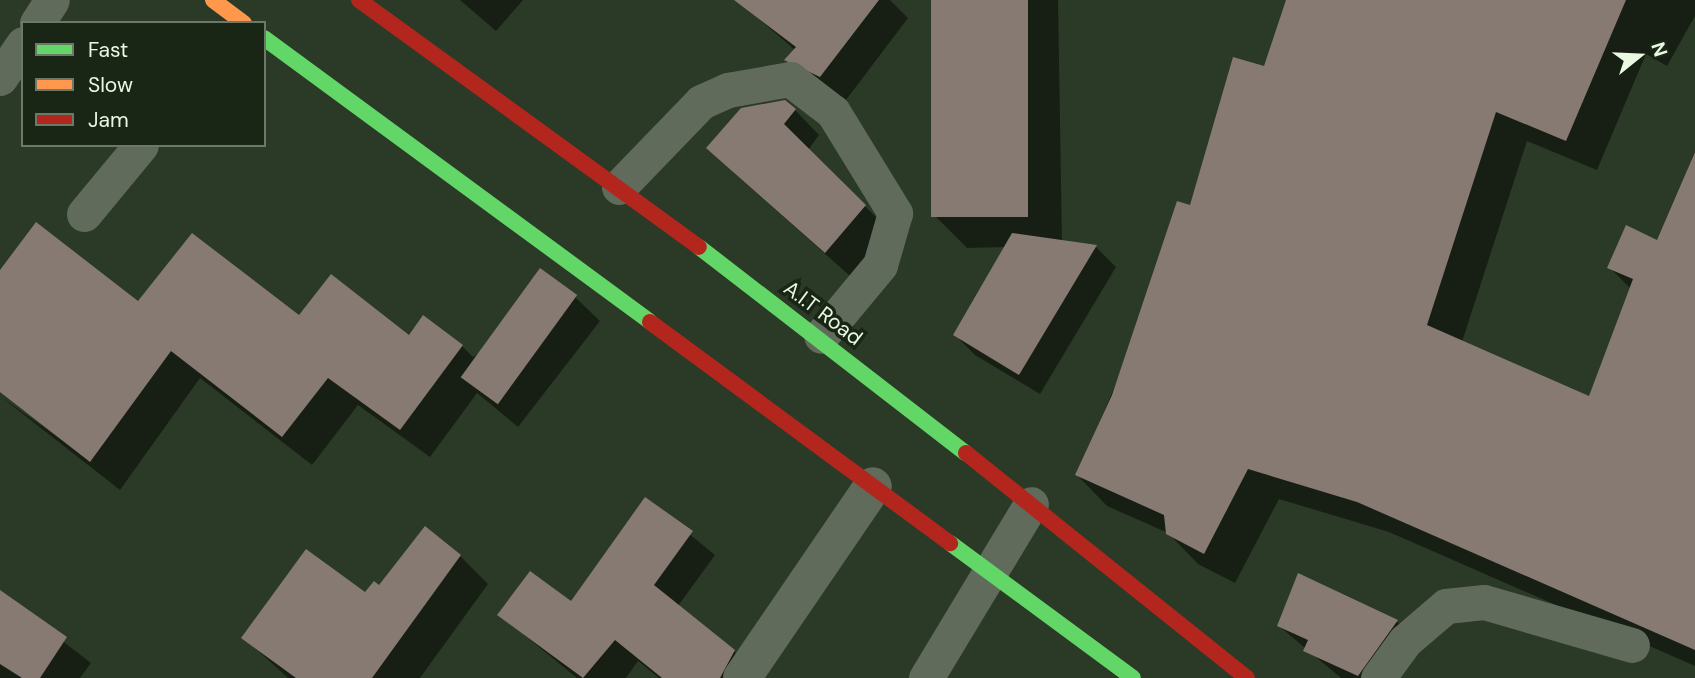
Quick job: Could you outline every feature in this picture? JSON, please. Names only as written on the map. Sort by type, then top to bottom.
[{"type":"street","points":[[213,0],[240,21]]},
{"type":"street","name":"A.I.T Road","points":[[359,0],[821,336],[1247,678]]},
{"type":"street","points":[[266,39],[1133,678]]},
{"type":"street","points":[[742,678],[873,486]]},
{"type":"lane","points":[[38,21],[52,0]]},
{"type":"lane","points":[[0,78],[21,47]]},
{"type":"lane","points":[[619,187],[701,102],[728,90],[790,79],[833,111],[895,213],[880,265],[821,336]]},
{"type":"lane","points":[[84,214],[139,147]]},
{"type":"lane","points":[[926,678],[987,573],[1031,505]]},
{"type":"lane","points":[[1378,678],[1405,641],[1446,606],[1484,602],[1632,645]]},
{"type":"building","points":[[734,0],[879,0],[820,77],[784,60],[796,47]]},
{"type":"building","points":[[931,0],[1028,0],[1028,217],[931,217]]},
{"type":"building","points":[[1286,0],[1626,0],[1566,141],[1496,112],[1427,325],[1589,396],[1633,279],[1607,268],[1626,225],[1657,240],[1695,152],[1695,650],[1357,502],[1248,469],[1204,554],[1166,534],[1164,515],[1075,475],[1112,395],[1177,201],[1190,205],[1233,57],[1264,66]]},
{"type":"building","points":[[785,100],[796,109],[784,124],[866,205],[825,253],[706,148],[741,108]]},
{"type":"building","points":[[36,222],[138,301],[192,233],[299,315],[331,274],[409,335],[423,315],[463,345],[400,430],[328,378],[282,437],[171,351],[90,462],[0,392],[0,270]]},
{"type":"building","points":[[1012,233],[1097,245],[1019,375],[953,335]]},
{"type":"building","points":[[540,268],[577,295],[498,404],[461,377]]},
{"type":"building","points":[[645,497],[693,531],[654,585],[735,650],[720,678],[662,678],[615,640],[583,678],[497,615],[530,571],[571,601]]},
{"type":"building","points":[[425,526],[461,555],[372,678],[296,678],[241,638],[306,549],[365,592],[374,581],[379,585]]},
{"type":"building","points":[[1298,573],[1398,620],[1358,676],[1303,651],[1308,640],[1277,626]]},
{"type":"building","points":[[0,590],[67,637],[40,678],[22,678],[0,664]]},
{"type":"traffic: fast","points":[[266,39],[650,322]]},
{"type":"traffic: fast","points":[[699,247],[966,453]]},
{"type":"traffic: fast","points":[[950,543],[1133,678]]},
{"type":"traffic: slow","points":[[213,0],[241,21]]},
{"type":"traffic: jam","points":[[359,0],[699,247]]},
{"type":"traffic: jam","points":[[650,322],[950,543]]},
{"type":"traffic: jam","points":[[966,453],[1247,678]]}]
